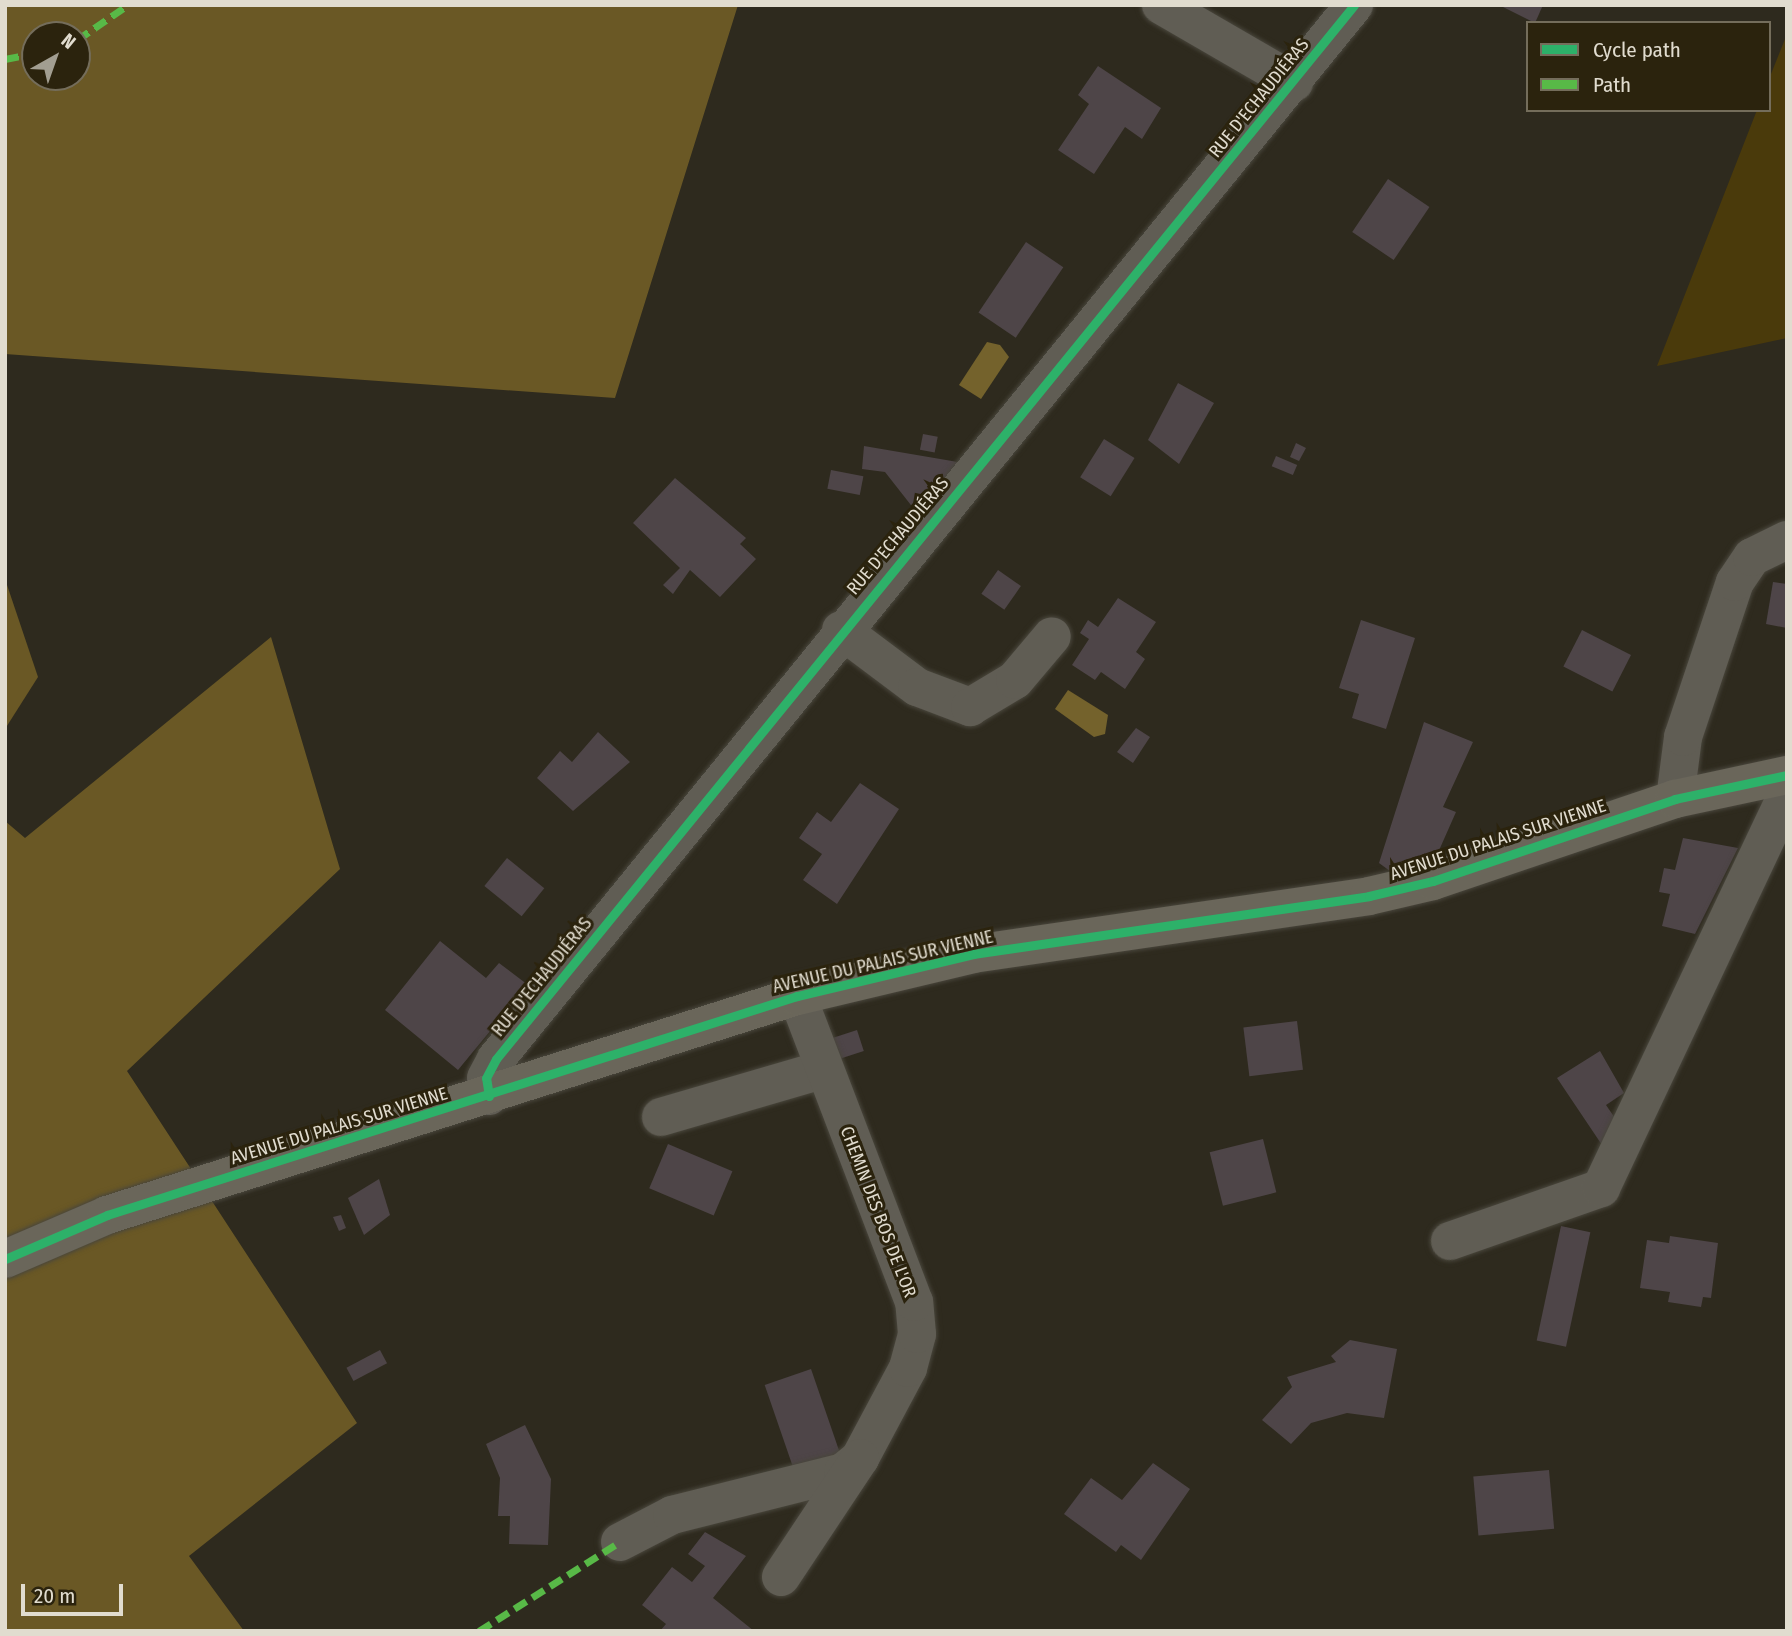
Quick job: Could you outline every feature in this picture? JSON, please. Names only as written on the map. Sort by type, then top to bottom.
[{"type":"main road","name":"AVENUE DU PALAIS SUR VIENNE","points":[[5,1259],[107,1215],[489,1096],[797,996],[973,954],[1369,896],[1433,881],[1675,799],[1787,775]]},
{"type":"street","points":[[1161,5],[1294,82]]},
{"type":"street","name":"RUE D'ECHAUDIÉRAS","points":[[489,1096],[486,1078],[496,1059],[841,630],[1294,82],[1354,5]]},
{"type":"street","points":[[1675,799],[1684,737],[1735,582],[1752,557],[1787,540]]},
{"type":"street","points":[[841,630],[917,687],[970,707],[1015,680],[1052,636]]},
{"type":"street","points":[[1450,1241],[1601,1188],[1787,794]]},
{"type":"street","name":"CHEMIN DES BOS DE L'OR","points":[[781,1577],[860,1458],[908,1368],[915,1313],[904,1267],[822,1070],[797,996]]},
{"type":"street","points":[[661,1117],[822,1070]]},
{"type":"street","points":[[620,1542],[672,1516],[807,1484],[860,1458]]},
{"type":"shaded area","points":[[5,5],[738,5],[615,398],[5,354]]},
{"type":"shaded area","points":[[1787,34],[1787,338],[1657,366],[1756,112],[1771,112],[1771,74]]},
{"type":"shaded area","points":[[987,342],[1000,345],[1009,357],[981,399],[959,385]]},
{"type":"shaded area","points":[[5,579],[38,677],[5,729]]},
{"type":"shaded area","points":[[271,637],[340,869],[127,1071],[357,1423],[189,1556],[244,1631],[5,1631],[5,821],[25,838]]},
{"type":"shaded area","points":[[1068,690],[1108,715],[1105,734],[1094,737],[1055,709]]},
{"type":"building","points":[[1499,5],[1543,5],[1536,21]]},
{"type":"building","points":[[1098,66],[1161,108],[1142,139],[1125,127],[1094,174],[1058,150],[1089,104],[1078,95]]},
{"type":"building","points":[[1388,179],[1429,207],[1394,260],[1352,232]]},
{"type":"building","points":[[1026,242],[1063,267],[1016,338],[978,312]]},
{"type":"building","points":[[1178,383],[1214,403],[1179,464],[1148,440]]},
{"type":"building","points":[[923,434],[938,437],[935,453],[920,450]]},
{"type":"building","points":[[1104,439],[1135,458],[1111,496],[1080,477]]},
{"type":"building","points":[[1296,443],[1306,448],[1299,461],[1290,457]]},
{"type":"building","points":[[864,446],[961,463],[914,509],[885,472],[862,469]]},
{"type":"building","points":[[1276,456],[1297,465],[1293,475],[1272,466]]},
{"type":"building","points":[[831,470],[863,476],[860,495],[827,489]]},
{"type":"building","points":[[675,478],[746,538],[740,544],[756,559],[720,597],[690,570],[673,594],[663,585],[680,568],[633,523]]},
{"type":"building","points":[[998,570],[1021,586],[1004,610],[981,594]]},
{"type":"building","points":[[1773,582],[1787,584],[1787,628],[1766,624]]},
{"type":"building","points":[[1118,598],[1156,622],[1136,652],[1145,659],[1125,689],[1101,672],[1095,680],[1072,665],[1089,639],[1080,633],[1088,620],[1098,627]]},
{"type":"building","points":[[1361,620],[1415,638],[1386,729],[1352,718],[1359,694],[1339,688]]},
{"type":"building","points":[[1582,630],[1631,655],[1612,692],[1563,667]]},
{"type":"building","points":[[1424,722],[1473,742],[1443,807],[1456,812],[1433,864],[1394,874],[1379,863]]},
{"type":"building","points":[[1136,728],[1150,737],[1133,763],[1117,752]]},
{"type":"building","points":[[598,732],[630,762],[573,811],[537,778],[560,751],[572,762]]},
{"type":"building","points":[[860,783],[899,809],[837,904],[803,880],[822,854],[799,838],[817,812],[831,822]]},
{"type":"building","points":[[1683,838],[1738,848],[1695,934],[1662,926],[1670,894],[1659,892],[1664,868],[1675,870]]},
{"type":"building","points":[[507,858],[544,888],[522,916],[484,886]]},
{"type":"building","points":[[440,941],[486,978],[499,963],[528,985],[458,1070],[385,1010]]},
{"type":"building","points":[[1297,1021],[1303,1070],[1249,1076],[1243,1028]]},
{"type":"building","points":[[857,1030],[864,1051],[840,1059],[833,1038]]},
{"type":"building","points":[[1600,1051],[1624,1093],[1606,1105],[1617,1121],[1604,1148],[1557,1078]]},
{"type":"building","points":[[1263,1139],[1276,1192],[1223,1206],[1210,1152]]},
{"type":"building","points":[[668,1144],[732,1171],[714,1216],[649,1188]]},
{"type":"building","points":[[379,1179],[390,1215],[364,1235],[348,1198]]},
{"type":"building","points":[[341,1215],[346,1228],[339,1231],[333,1217]]},
{"type":"building","points":[[1561,1226],[1590,1232],[1566,1347],[1537,1340]]},
{"type":"building","points":[[1670,1236],[1718,1243],[1711,1298],[1703,1297],[1701,1307],[1668,1302],[1670,1292],[1640,1288],[1647,1240],[1669,1243]]},
{"type":"building","points":[[1350,1340],[1397,1349],[1384,1418],[1347,1413],[1311,1423],[1291,1444],[1262,1420],[1292,1387],[1287,1377],[1336,1362],[1331,1356]]},
{"type":"building","points":[[380,1350],[387,1363],[353,1381],[346,1368]]},
{"type":"building","points":[[811,1369],[840,1453],[794,1469],[765,1385]]},
{"type":"building","points":[[525,1425],[551,1479],[548,1545],[509,1544],[510,1516],[498,1516],[500,1478],[486,1444]]},
{"type":"building","points":[[1153,1463],[1190,1489],[1141,1560],[1121,1545],[1116,1552],[1064,1514],[1091,1478],[1122,1500]]},
{"type":"building","points":[[1549,1470],[1554,1529],[1478,1535],[1473,1477]]},
{"type":"building","points":[[705,1532],[746,1556],[713,1598],[754,1631],[660,1631],[666,1624],[642,1605],[672,1567],[692,1582],[705,1566],[688,1554]]},
{"type":"marked path","points":[[91,30],[128,5]]},
{"type":"marked path","points":[[5,59],[21,56]]},
{"type":"marked path","points":[[479,1631],[620,1542]]},
{"type":"cycle path","points":[[489,1096],[486,1078],[496,1059],[1354,5]]},
{"type":"cycle path","points":[[5,1259],[107,1215],[797,996],[973,954],[1369,896],[1433,881],[1675,799],[1787,775]]}]
